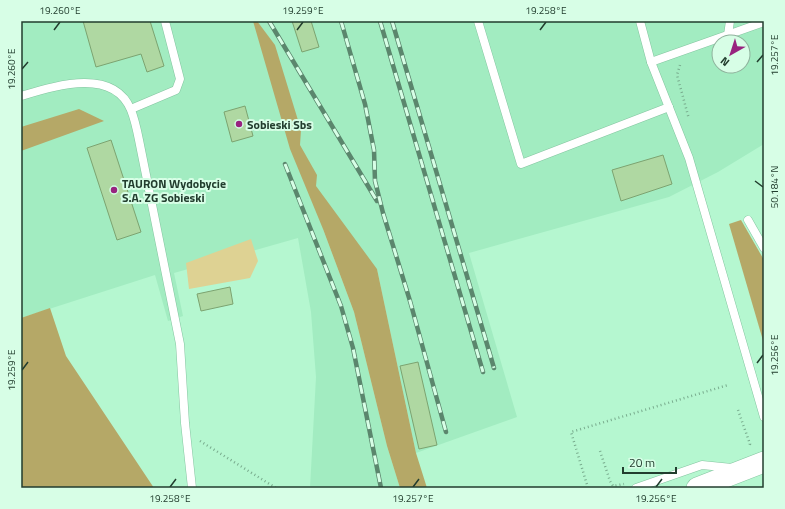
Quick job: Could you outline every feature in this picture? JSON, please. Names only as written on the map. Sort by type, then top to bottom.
[{"type":"street","points":[[697,488],[756,466]]},
{"type":"lane","points":[[131,109],[176,90],[180,79],[165,21]]},
{"type":"lane","points":[[478,21],[521,164],[670,107]]},
{"type":"lane","points":[[640,21],[651,62],[670,107],[691,165],[764,417]]},
{"type":"lane","points":[[728,34],[730,21]]},
{"type":"lane","points":[[731,34],[764,22]]},
{"type":"lane","points":[[651,62],[711,41]]},
{"type":"lane","points":[[21,96],[60,85],[97,83],[116,90],[131,109],[139,140],[180,344],[186,432],[192,488]]},
{"type":"lane","points":[[748,220],[764,248]]},
{"type":"lane","points":[[636,488],[702,465],[756,466]]},
{"type":"path","points":[[681,63],[677,75],[690,121]]},
{"type":"path","points":[[588,488],[571,432],[728,385]]},
{"type":"path","points":[[186,432],[276,488]]},
{"type":"shaded area","points":[[21,21],[764,21],[764,144],[718,172],[669,197],[469,253],[517,417],[416,453],[377,269],[323,229],[354,312],[387,446],[400,488],[310,488],[316,377],[311,312],[298,238],[174,273],[183,316],[168,321],[155,275],[21,318]]},
{"type":"shaded area","points":[[253,21],[257,21],[275,45],[301,130],[300,145],[317,175],[316,186],[377,269],[416,453],[427,488],[400,488],[387,446],[354,312],[323,229],[290,149]]},
{"type":"shaded area","points":[[79,109],[104,121],[21,151],[21,127]]},
{"type":"shaded area","points":[[741,220],[764,260],[764,344],[729,224]]},
{"type":"shaded area","points":[[251,239],[258,261],[250,278],[189,289],[186,263]]},
{"type":"shaded area","points":[[50,308],[66,356],[154,488],[21,488],[21,318]]},
{"type":"building","points":[[83,21],[150,21],[164,66],[147,72],[141,54],[96,67]]},
{"type":"building","points":[[292,21],[311,21],[319,47],[302,52]]},
{"type":"building","name":"Sobieski Sbs","points":[[245,106],[253,136],[232,142],[224,112]]},
{"type":"building","name":"TAURON Wydobycie S.A. ZG Sobieski","points":[[111,140],[141,232],[117,240],[87,148]]},
{"type":"building","points":[[663,155],[672,184],[621,201],[612,170]]},
{"type":"building","points":[[230,287],[233,304],[201,311],[197,294]]},
{"type":"building","points":[[418,362],[437,445],[419,449],[400,366]]},
{"type":"railway","points":[[269,21],[377,201]]},
{"type":"railway","points":[[341,21],[365,104],[374,150],[375,181],[383,213],[410,301],[446,432]]},
{"type":"railway","points":[[380,21],[483,372]]},
{"type":"railway","points":[[392,21],[494,368]]},
{"type":"railway","points":[[285,164],[341,306],[353,348],[381,488]]},
{"type":"place","name":"Sobieski Sbs","points":[[239,124]]},
{"type":"place","name":"TAURON Wydobycie S.A. ZG Sobieski","points":[[114,190]]}]
